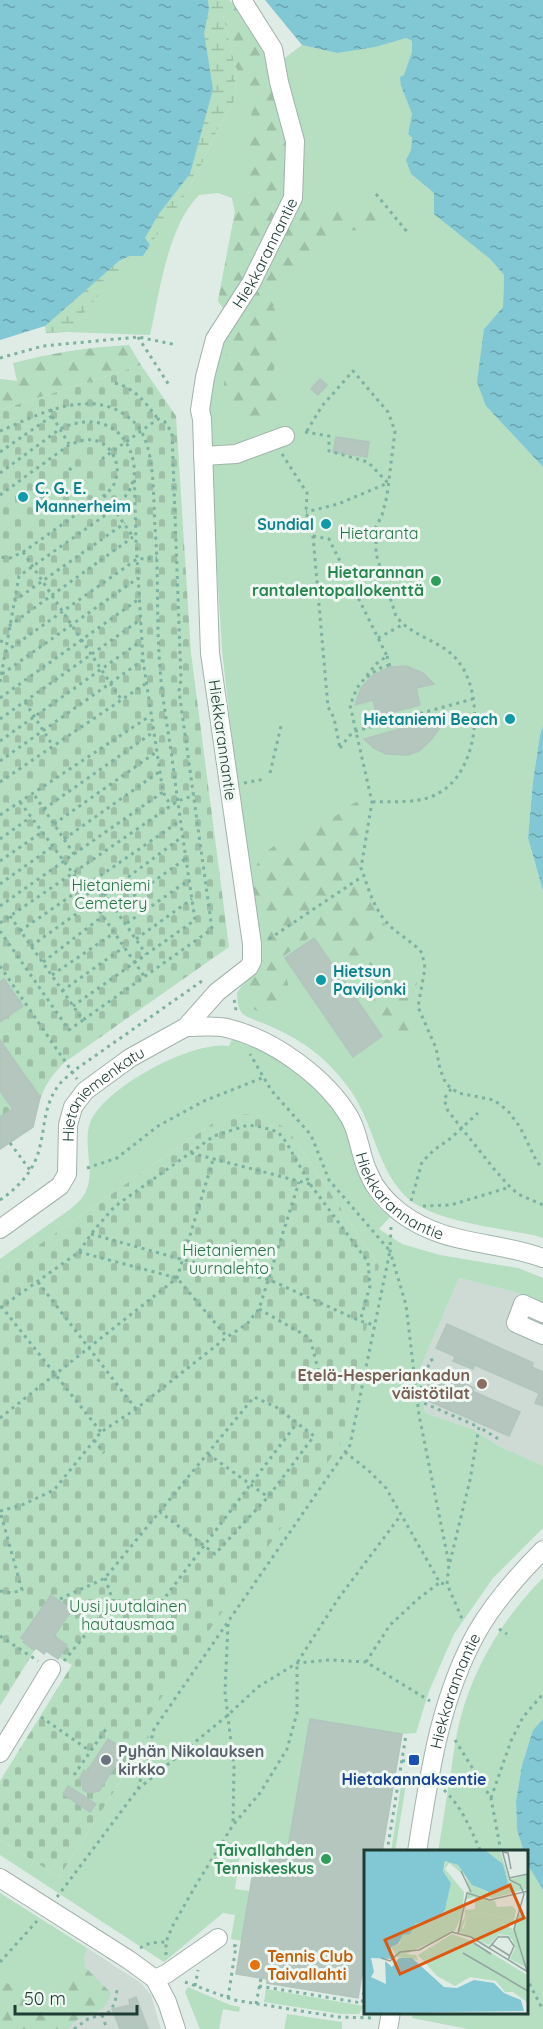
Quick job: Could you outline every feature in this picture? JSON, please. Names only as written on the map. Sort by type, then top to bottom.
[{"type":"street","name":"Hiekkarannantie","points":[[186,1028],[217,992],[249,967],[252,961],[252,944],[210,653],[200,410],[205,377],[215,339],[251,283],[293,198],[295,141],[279,82],[273,49],[242,0]]},
{"type":"street","points":[[203,456],[236,454],[279,439]]},
{"type":"street","name":"Hiekkarannantie","points":[[186,1028],[230,1029],[272,1045],[310,1073],[331,1093],[350,1119],[369,1174],[396,1218],[417,1223],[456,1240],[526,1252],[543,1258]]},
{"type":"street","name":"Hietaniemenkatu","points":[[0,1228],[54,1191],[65,1180],[68,1161],[68,1125],[73,1107],[85,1091],[130,1058],[186,1028]]},
{"type":"street","points":[[543,1313],[523,1304],[516,1323],[543,1335]]},
{"type":"street","name":"Hiekkarannantie","points":[[417,1850],[431,1762],[442,1715],[456,1677],[477,1632],[492,1609],[543,1550]]},
{"type":"street","points":[[0,1753],[51,1669]]},
{"type":"street","points":[[0,1878],[129,1960],[160,1976],[176,2029]]},
{"type":"street","points":[[160,1976],[218,1938]]},
{"type":"path","points":[[376,194],[408,233]]},
{"type":"path","points":[[0,358],[43,346],[138,337],[177,345]]},
{"type":"path","points":[[138,337],[169,386]]},
{"type":"path","points":[[306,431],[322,406],[353,371],[388,411],[395,430],[382,515],[376,527],[376,554],[396,616],[402,625],[436,643],[458,660],[466,673],[473,699],[475,719],[472,745],[457,777],[447,788],[426,798],[372,802]]},
{"type":"path","points":[[0,931],[69,1030],[212,929],[179,692],[181,680],[172,434],[165,422],[158,419],[137,393],[115,383]]},
{"type":"path","points":[[0,431],[51,409],[74,404],[98,404],[129,418],[142,431],[149,447],[157,558],[160,668],[195,920],[73,1006]]},
{"type":"path","points":[[51,409],[52,416],[69,445]]},
{"type":"path","points":[[0,452],[52,416]]},
{"type":"path","points":[[99,461],[158,419]]},
{"type":"path","points":[[0,473],[60,429],[71,424],[92,421],[113,429],[126,441],[132,454],[134,479],[142,660],[155,753],[163,792],[171,806]]},
{"type":"path","points":[[388,483],[368,462],[329,451],[329,436],[306,431],[279,439],[307,493],[306,512],[313,536],[328,707],[334,718],[340,748],[356,731],[473,699]]},
{"type":"path","points":[[0,495],[69,445],[87,439],[101,443],[112,452],[116,460],[117,473],[113,486],[104,495],[23,552],[10,558],[0,556]]},
{"type":"path","points":[[69,470],[75,466]]},
{"type":"path","points":[[0,682],[19,576],[114,509],[129,492],[134,479]]},
{"type":"path","points":[[80,486],[86,482]]},
{"type":"path","points":[[306,512],[338,504],[388,483]]},
{"type":"path","points":[[104,495],[135,538]]},
{"type":"path","points":[[14,601],[124,523]]},
{"type":"path","points":[[313,536],[329,539],[387,656],[390,666],[378,669],[364,679]]},
{"type":"path","points":[[9,626],[135,538]]},
{"type":"path","points":[[23,552],[121,699]]},
{"type":"path","points":[[5,652],[137,559],[157,558]]},
{"type":"path","points":[[1,675],[138,578]]},
{"type":"path","points":[[0,698],[139,599]]},
{"type":"path","points":[[0,719],[140,620]]},
{"type":"path","points":[[378,638],[402,625]]},
{"type":"path","points":[[0,641],[6,642]]},
{"type":"path","points":[[0,741],[141,641]]},
{"type":"path","points":[[387,656],[376,664],[357,688],[351,705],[372,802],[361,868],[374,902],[384,918],[422,953],[425,968],[418,1006],[436,1048],[442,1077],[451,1089],[458,1093],[494,1100],[508,1111],[520,1127],[537,1162],[543,1168]]},
{"type":"path","points":[[0,761],[142,660]]},
{"type":"path","points":[[0,782],[146,684]]},
{"type":"path","points":[[25,702],[54,746]]},
{"type":"path","points":[[0,815],[150,716]]},
{"type":"path","points":[[270,773],[280,726]]},
{"type":"path","points":[[44,809],[152,734]]},
{"type":"path","points":[[54,824],[155,753]]},
{"type":"path","points":[[64,839],[159,772]]},
{"type":"path","points":[[0,906],[163,792]]},
{"type":"path","points":[[33,793],[75,854]]},
{"type":"path","points":[[0,923],[178,801],[195,795]]},
{"type":"path","points":[[20,802],[83,887],[144,976]]},
{"type":"path","points":[[0,838],[31,817]]},
{"type":"path","points":[[20,931],[180,821]]},
{"type":"path","points":[[0,861],[42,832]]},
{"type":"path","points":[[104,895],[182,837]]},
{"type":"path","points":[[0,884],[52,847]]},
{"type":"path","points":[[115,909],[185,859]]},
{"type":"path","points":[[252,944],[268,939],[365,875]]},
{"type":"path","points":[[93,880],[146,954]]},
{"type":"path","points":[[126,924],[189,880]]},
{"type":"path","points":[[136,939],[192,899]]},
{"type":"path","points":[[31,946],[93,902]]},
{"type":"path","points":[[10,916],[83,1020]]},
{"type":"path","points":[[43,962],[103,916]]},
{"type":"path","points":[[52,975],[114,933]]},
{"type":"path","points":[[62,991],[124,947]]},
{"type":"path","points":[[0,966],[85,1091]]},
{"type":"path","points":[[248,1051],[262,1078],[311,1135],[329,1180],[390,1251],[406,1305],[417,1400],[449,1564]]},
{"type":"path","points":[[87,1168],[117,1158],[159,1126],[204,1101],[262,1078]]},
{"type":"path","points":[[451,1089],[444,1099],[448,1111],[510,1187],[518,1194],[543,1205]]},
{"type":"path","points":[[138,1789],[154,1729],[350,1445],[396,1218],[410,1205],[422,1162],[478,1113]]},
{"type":"path","points":[[101,1432],[0,1306],[79,1252],[114,1207],[214,1136],[248,1125],[278,1132],[286,1142],[310,1184],[368,1262],[370,1286],[360,1321]]},
{"type":"path","points":[[10,1143],[31,1171]]},
{"type":"path","points":[[190,1154],[310,1184]]},
{"type":"path","points":[[0,1418],[177,1278],[213,1160]]},
{"type":"path","points":[[0,1591],[12,1593],[22,1590],[0,1510],[22,1505],[54,1490],[101,1432],[136,1409],[226,1337],[247,1324],[259,1309],[270,1280],[300,1182]]},
{"type":"path","points":[[421,1205],[426,1207],[451,1205],[510,1187]]},
{"type":"path","points":[[91,1234],[184,1260],[270,1280],[360,1321],[375,1325]]},
{"type":"path","points":[[79,1252],[177,1278],[226,1337]]},
{"type":"path","points":[[38,1282],[136,1409]]},
{"type":"path","points":[[259,1309],[310,1338],[320,1377]]},
{"type":"path","points":[[417,1400],[430,1361],[433,1359]]},
{"type":"path","points":[[60,1599],[105,1578],[254,1397],[276,1407],[314,1436],[268,1497],[215,1554],[160,1512]]},
{"type":"path","points":[[417,1400],[479,1427],[500,1440]]},
{"type":"path","points":[[113,1601],[154,1601],[160,1604],[297,1423]]},
{"type":"path","points":[[465,1624],[447,1584],[449,1564],[470,1480],[479,1427]]},
{"type":"path","points":[[94,1440],[104,1453]]},
{"type":"path","points":[[345,1452],[386,1488],[440,1583]]},
{"type":"path","points":[[208,1454],[268,1497]]},
{"type":"path","points":[[56,1898],[138,1789],[228,1715],[258,1687],[297,1663],[338,1599],[401,1515]]},
{"type":"path","points":[[105,1578],[113,1601]]},
{"type":"path","points":[[366,1662],[390,1625],[418,1599],[440,1583],[447,1584]]},
{"type":"path","points":[[51,1669],[64,1660],[113,1601]]},
{"type":"path","points":[[228,1622],[225,1692],[234,1767],[233,1825]]},
{"type":"path","points":[[497,1628],[507,1634]]},
{"type":"path","points":[[0,1636],[31,1656]]},
{"type":"path","points":[[297,1663],[330,1660],[366,1662],[430,1701]]},
{"type":"path","points":[[297,1663],[297,1713],[287,1749],[261,1793],[233,1825],[172,1927],[166,1942],[160,1976],[228,1998],[256,2004],[338,2017],[390,2021]]},
{"type":"path","points":[[491,1798],[511,1741],[524,1717],[543,1694]]},
{"type":"path","points":[[27,1709],[90,1751]]},
{"type":"path","points":[[74,1775],[106,1729]]},
{"type":"path","points":[[387,1850],[406,1735]]},
{"type":"path","points":[[452,1736],[491,1798],[501,1850]]},
{"type":"path","points":[[402,1761],[414,1760]]},
{"type":"path","points":[[444,1790],[454,1799],[468,1822],[480,1850]]},
{"type":"path","points":[[0,1962],[41,1916]]},
{"type":"path","points":[[136,1950],[150,1943],[166,1942]]},
{"type":"path","points":[[228,1998],[236,1950]]},
{"type":"path","points":[[256,2004],[261,1978]]},
{"type":"path","points":[[528,1981],[543,2010]]},
{"type":"path","points":[[259,1986],[362,2003],[364,1992]]},
{"type":"path","points":[[74,2029],[88,2019],[109,2012],[115,2003],[117,1990]]},
{"type":"path","points":[[102,2015],[107,2029]]},
{"type":"shaded area","name":"Etelä-Hesperiankadun väistötilat","points":[[459,1278],[515,1292],[543,1302],[543,1466],[497,1445],[472,1429],[425,1413],[419,1371]]},
{"type":"shaded area","points":[[87,1948],[141,1983],[151,1995],[161,2029],[19,2029],[84,1958]]},
{"type":"green space","points":[[208,0],[223,0],[223,15],[235,66],[236,98],[218,128],[182,200],[150,245],[145,239],[209,9]]},
{"type":"green space","points":[[223,0],[229,0],[236,6],[273,67],[291,157],[285,203],[310,210],[384,208],[382,228],[333,232],[314,246],[273,307],[281,323],[274,375],[286,401],[279,414],[254,435],[223,398],[227,345],[236,325],[218,301],[235,212],[232,198],[252,185],[246,154],[254,95],[235,66],[223,15]]},
{"type":"green space","name":"Hietaranta","points":[[406,38],[412,41],[412,52],[401,86],[412,114],[408,134],[412,138],[411,174],[434,193],[470,242],[504,275],[503,307],[484,329],[486,406],[543,467],[543,726],[533,781],[528,838],[543,891],[543,1238],[455,1220],[426,1210],[414,1203],[403,1193],[386,1169],[364,1114],[349,1088],[335,1072],[304,1044],[246,1016],[239,1007],[237,993],[258,968],[262,954],[236,775],[222,650],[214,495],[207,413],[218,350],[236,325],[218,301],[235,212],[232,198],[218,193],[199,195],[188,209],[179,225],[166,261],[150,335],[68,332],[123,265],[119,261],[130,256],[143,256],[182,200],[218,128],[236,98],[235,66],[273,67],[302,45],[337,53]]},
{"type":"green space","points":[[119,261],[124,265],[68,332],[46,333],[45,326],[64,303]]},
{"type":"green space","points":[[129,345],[141,365],[0,410],[0,379],[17,381],[13,363],[70,351]]},
{"type":"green space","name":"Hietaniemi Cemetery","points":[[141,365],[176,416],[191,653],[229,947],[65,1062],[43,1092],[33,1127],[0,1149],[0,410]]},
{"type":"green space","points":[[361,801],[366,816],[359,867],[360,875],[369,898],[386,926],[364,947],[390,973],[417,981],[409,1039],[392,1031],[321,929],[281,958],[292,999],[276,1019],[251,1008],[240,988],[255,973],[262,954],[252,879],[258,862],[278,843],[326,821],[350,805]]},
{"type":"green space","points":[[232,1039],[296,1071],[324,1095],[335,1108],[348,1132],[368,1193],[390,1217],[379,1229],[402,1244],[440,1255],[518,1268],[543,1278],[543,1302],[515,1292],[459,1278],[419,1371],[425,1413],[472,1429],[497,1445],[543,1466],[543,1528],[493,1578],[454,1634],[429,1691],[416,1733],[402,1734],[310,1719],[287,1853],[241,1846],[235,1889],[250,1891],[242,1941],[231,1939],[235,1915],[223,1913],[164,1962],[0,1855],[0,1840],[59,1877],[149,1737],[139,1729],[379,1266],[296,1141],[216,1121],[0,1272],[0,1259],[70,1210],[84,1195],[88,1187],[90,1169],[88,1132],[90,1123],[98,1109],[112,1095],[151,1069],[173,1058],[213,1046],[229,1046]]},
{"type":"green space","name":"Hietaniemen uurnalehto","points":[[242,1114],[262,1114],[285,1128],[379,1266],[344,1439],[140,1728],[149,1737],[59,1877],[0,1840],[0,1781],[72,1665],[47,1651],[44,1654],[36,1648],[0,1706],[0,1272],[216,1121]]},
{"type":"green space","points":[[543,1578],[543,1719],[533,1730],[522,1765],[516,1801],[517,1830],[523,1850],[438,1850],[457,1731],[466,1700],[492,1643]]},
{"type":"green space","points":[[408,1772],[395,1850],[391,1850],[403,1773]]},
{"type":"green space","points":[[528,1861],[543,1890],[543,2029],[468,2029],[412,2018],[413,2014],[528,2014]]},
{"type":"green space","points":[[0,1893],[87,1948],[84,1958],[85,1967],[0,2029]]},
{"type":"green space","points":[[85,1967],[111,1993],[103,2008],[79,2019],[69,2029],[0,2029],[0,1980],[13,1986],[49,1993]]},
{"type":"green space","points":[[188,1987],[240,2007],[239,2012],[223,2009],[219,2029],[200,2029],[185,1992]]},
{"type":"green space","points":[[266,1989],[364,2006],[364,2008],[359,2014],[341,2014],[264,2002]]},
{"type":"green space","points":[[287,2014],[342,2022],[342,2029],[284,2029]]},
{"type":"water","points":[[0,0],[208,0],[209,9],[204,33],[213,89],[190,174],[158,215],[145,238],[150,245],[143,256],[130,256],[119,261],[45,326],[0,340]]},
{"type":"water","points":[[265,0],[543,0],[543,467],[486,406],[477,382],[484,329],[503,307],[504,275],[490,259],[434,214],[434,193],[411,174],[406,160],[411,150],[412,138],[408,134],[412,114],[401,86],[400,77],[404,75],[412,52],[412,41],[406,38],[375,47],[337,53],[302,45]]},
{"type":"water","points":[[543,726],[543,891],[528,838],[533,781]]},
{"type":"water","points":[[543,1719],[543,1890],[528,1865],[528,1850],[523,1850],[517,1830],[516,1801],[522,1765],[533,1730]]},
{"type":"building","points":[[320,379],[327,385],[318,395],[311,389]]},
{"type":"building","points":[[336,437],[369,442],[367,457],[333,452]]},
{"type":"building","points":[[406,666],[423,673],[434,684],[416,688],[420,705],[377,716],[373,700],[355,705],[361,688],[373,675],[390,667]]},
{"type":"building","points":[[442,717],[439,729],[431,740],[419,751],[408,755],[386,754],[374,748],[364,739]]},
{"type":"building","name":"Hietsun Paviljonki","points":[[314,938],[382,1036],[353,1057],[285,958]]},
{"type":"building","points":[[4,979],[23,1006],[0,1022],[0,982]]},
{"type":"building","points":[[0,1040],[40,1097],[33,1127],[0,1149],[0,1117],[13,1109],[0,1091]]},
{"type":"building","points":[[447,1324],[533,1363],[532,1367],[543,1372],[543,1395],[436,1348]]},
{"type":"building","points":[[455,1357],[475,1365],[473,1369],[453,1361]]},
{"type":"building","points":[[433,1374],[520,1412],[509,1436],[422,1398]]},
{"type":"building","points":[[454,1379],[474,1388],[473,1391],[452,1382]]},
{"type":"building","points":[[539,1394],[543,1395],[543,1406],[535,1403]]},
{"type":"building","points":[[51,1595],[72,1610],[54,1636],[67,1645],[58,1659],[46,1651],[44,1654],[36,1648],[34,1650],[21,1638]]},
{"type":"building","name":"Taivallahden Tenniskeskus","points":[[310,1719],[402,1734],[382,1850],[364,1850],[364,1963],[358,1998],[267,1983],[267,1979],[236,1974],[254,1866],[268,1868],[270,1857],[286,1860]]},
{"type":"building","name":"Pyhän Nikolauksen kirkko","points":[[108,1739],[125,1750],[99,1791],[89,1793],[83,1790],[82,1781],[79,1779],[84,1770],[87,1772]]},
{"type":"building","points":[[68,1786],[96,1804],[90,1812],[63,1794]]},
{"type":"building","points":[[136,1997],[148,2029],[120,2029],[112,2009],[130,2005],[129,2000]]},
{"type":"place","name":"C. G. E. Mannerheim","points":[[23,497]]},
{"type":"place","name":"Sundial","points":[[326,524]]},
{"type":"place","name":"Hietarannan rantalentopallokenttä","points":[[436,581]]},
{"type":"place","name":"Hietaniemi Beach","points":[[510,719]]},
{"type":"place","name":"Hietsun Paviljonki","points":[[321,980]]},
{"type":"place","name":"Etelä-Hesperiankadun väistötilat","points":[[482,1384]]},
{"type":"place","name":"Pyhän Nikolauksen kirkko","points":[[106,1760]]},
{"type":"place","name":"Hietakannaksentie","points":[[414,1760]]},
{"type":"place","name":"Taivallahden Tenniskeskus","points":[[326,1859]]},
{"type":"place","name":"Tennis Club Taivallahti","points":[[255,1965]]},
{"type":"park label","name":"Uusi juutalainen hautausmaa","points":[[128,1615]]}]
